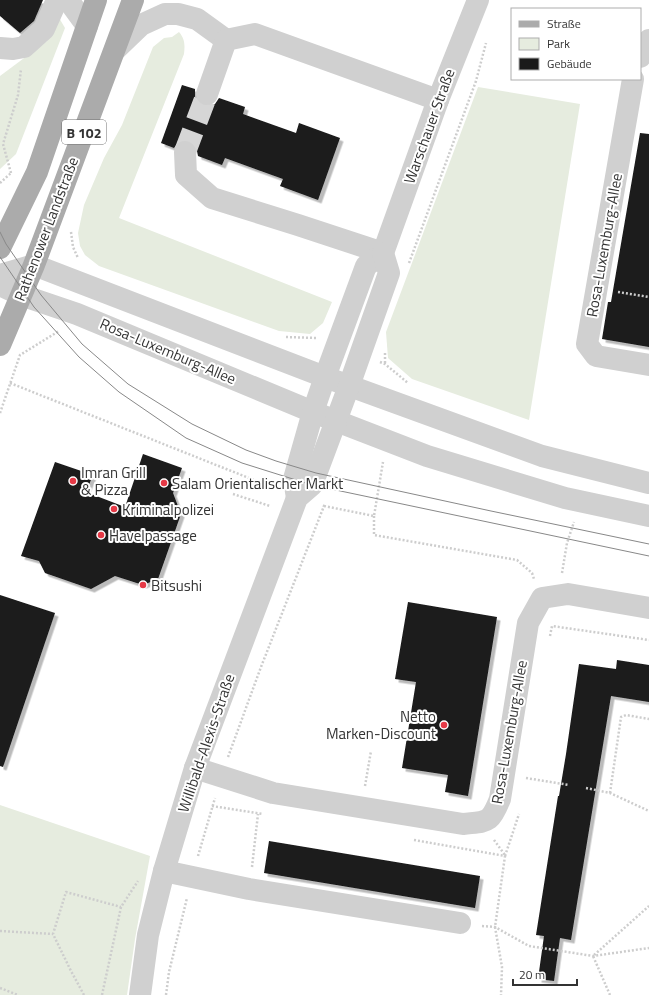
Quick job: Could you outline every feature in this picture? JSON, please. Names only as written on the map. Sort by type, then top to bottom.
[{"type":"main road","name":"Rathenower Landstraße","points":[[0,248],[37,172],[96,0]]},
{"type":"main road","name":"Rathenower Landstraße","points":[[0,345],[34,265],[133,0]]},
{"type":"street","points":[[0,48],[13,49],[24,47],[44,29],[57,0]]},
{"type":"street","points":[[68,0],[86,26]]},
{"type":"street","name":"Warschauer Straße","points":[[383,253],[438,100],[478,0]]},
{"type":"street","points":[[115,50],[141,25],[165,14],[178,14],[197,19],[226,40],[255,34],[438,100]]},
{"type":"street","points":[[207,94],[226,40]]},
{"type":"street","points":[[641,53],[643,46],[649,40]]},
{"type":"street","name":"Rosa-Luxemburg-Allee","points":[[633,80],[587,344],[596,356],[649,365]]},
{"type":"street","points":[[185,152],[186,175],[212,198],[383,253]]},
{"type":"street","points":[[313,412],[366,266],[383,253]]},
{"type":"street","points":[[336,420],[350,386],[389,273],[383,253]]},
{"type":"street","points":[[0,275],[34,265]]},
{"type":"street","name":"Rosa-Luxemburg-Allee","points":[[34,265],[325,377],[542,456],[649,483]]},
{"type":"street","name":"Rosa-Luxemburg-Allee","points":[[0,285],[21,295],[77,314],[313,412],[434,458],[565,498],[649,516]]},
{"type":"street","name":"Willibald-Alexis-Straße","points":[[297,498],[294,479],[313,412]]},
{"type":"street","name":"Willibald-Alexis-Straße","points":[[140,995],[148,935],[164,871],[195,768],[297,498],[312,485],[336,420]]},
{"type":"street","points":[[551,596],[568,594],[649,608]]},
{"type":"street","name":"Rosa-Luxemburg-Allee","points":[[195,768],[273,793],[463,824],[482,822],[492,817],[500,800],[528,623],[551,596]]},
{"type":"street","points":[[164,871],[249,889],[460,923]]},
{"type":"path","points":[[408,266],[476,81],[488,37]]},
{"type":"path","points":[[11,173],[3,144],[18,95],[24,47]]},
{"type":"path","points":[[71,229],[72,247],[79,260]]},
{"type":"path","points":[[597,289],[649,297]]},
{"type":"path","points":[[0,413],[20,355],[57,333],[77,314]]},
{"type":"path","points":[[384,348],[385,364]]},
{"type":"path","points":[[10,383],[297,498],[324,506],[374,516]]},
{"type":"path","points":[[380,480],[374,516],[374,534],[516,560],[532,573],[551,596],[562,571],[567,543],[574,522]]},
{"type":"path","points":[[233,494],[273,507]]},
{"type":"path","points":[[166,995],[169,972],[192,878],[221,777],[260,667],[324,506]]},
{"type":"path","points":[[549,641],[552,626],[649,640]]},
{"type":"path","points":[[610,793],[621,717],[626,715],[649,719]]},
{"type":"path","points":[[361,808],[371,751]]},
{"type":"path","points":[[524,784],[525,778],[569,785]]},
{"type":"path","points":[[586,788],[610,793],[649,811]]},
{"type":"path","points":[[212,806],[266,815]]},
{"type":"path","points":[[501,995],[502,967],[495,927],[506,856],[519,811]]},
{"type":"path","points":[[249,889],[258,814]]},
{"type":"path","points":[[413,840],[506,856]]},
{"type":"path","points":[[84,995],[52,934],[66,892],[121,907]]},
{"type":"path","points":[[593,956],[649,906]]},
{"type":"path","points":[[495,927],[529,946],[593,956],[649,948]]},
{"type":"path","points":[[0,931],[52,934]]},
{"type":"path","points":[[593,956],[610,995]]},
{"type":"path","points":[[0,988],[18,995]]},
{"type":"green space","points":[[58,16],[65,28],[16,154],[0,169],[0,76],[47,41]]},
{"type":"green space","points":[[179,32],[184,42],[184,54],[119,218],[332,302],[323,323],[310,334],[279,331],[99,266],[85,255],[80,246],[78,233],[84,205],[104,158],[122,125],[153,47],[164,38],[172,37]]},
{"type":"green space","points":[[478,87],[580,104],[529,420],[412,379],[388,358],[386,332]]},
{"type":"green space","points":[[0,805],[150,856],[135,939],[127,995],[0,995]]},
{"type":"building","points":[[0,0],[43,0],[34,21],[20,33],[0,16]]},
{"type":"building","points":[[182,85],[195,89],[195,97],[203,106],[215,104],[219,98],[245,107],[243,114],[296,133],[299,123],[340,138],[318,200],[280,186],[283,179],[225,158],[222,165],[198,156],[196,146],[190,141],[179,141],[174,148],[161,143]]},
{"type":"building","points":[[640,133],[649,134],[649,347],[602,339],[608,302],[611,302]]},
{"type":"building","name":"Havelpassage","points":[[143,454],[182,468],[173,493],[181,514],[158,579],[143,585],[115,576],[91,589],[45,573],[39,561],[21,556],[55,462],[93,475],[86,492],[125,507]]},
{"type":"building","points":[[0,595],[55,613],[3,767],[0,766]]},
{"type":"building","name":"Netto Marken-Discount","points":[[408,602],[497,617],[468,796],[445,792],[448,775],[402,768],[416,682],[395,679]]},
{"type":"building","points":[[617,660],[649,665],[649,702],[611,696],[571,940],[560,938],[554,981],[538,979],[544,936],[536,935],[566,754],[579,664],[616,669]]},
{"type":"building","points":[[269,841],[480,876],[475,908],[264,873]]},
{"type":"tunnel","points":[[185,152],[207,94]]},
{"type":"tram line","points":[[0,232],[6,244],[41,295],[82,344],[128,384],[192,424],[246,450],[316,473],[649,544]]},
{"type":"tram line","points":[[0,257],[34,307],[79,357],[119,392],[186,438],[242,463],[312,485],[649,556]]},
{"type":"place","name":"Imran Grill & Pizza","points":[[73,481]]},
{"type":"place","name":"Salam Orientalischer Markt","points":[[164,483]]},
{"type":"place","name":"Kriminalpolizei","points":[[114,509]]},
{"type":"place","name":"Havelpassage","points":[[101,535]]},
{"type":"place","name":"Bitsushi","points":[[143,585]]},
{"type":"place","name":"Netto Marken-Discount","points":[[444,725]]}]
